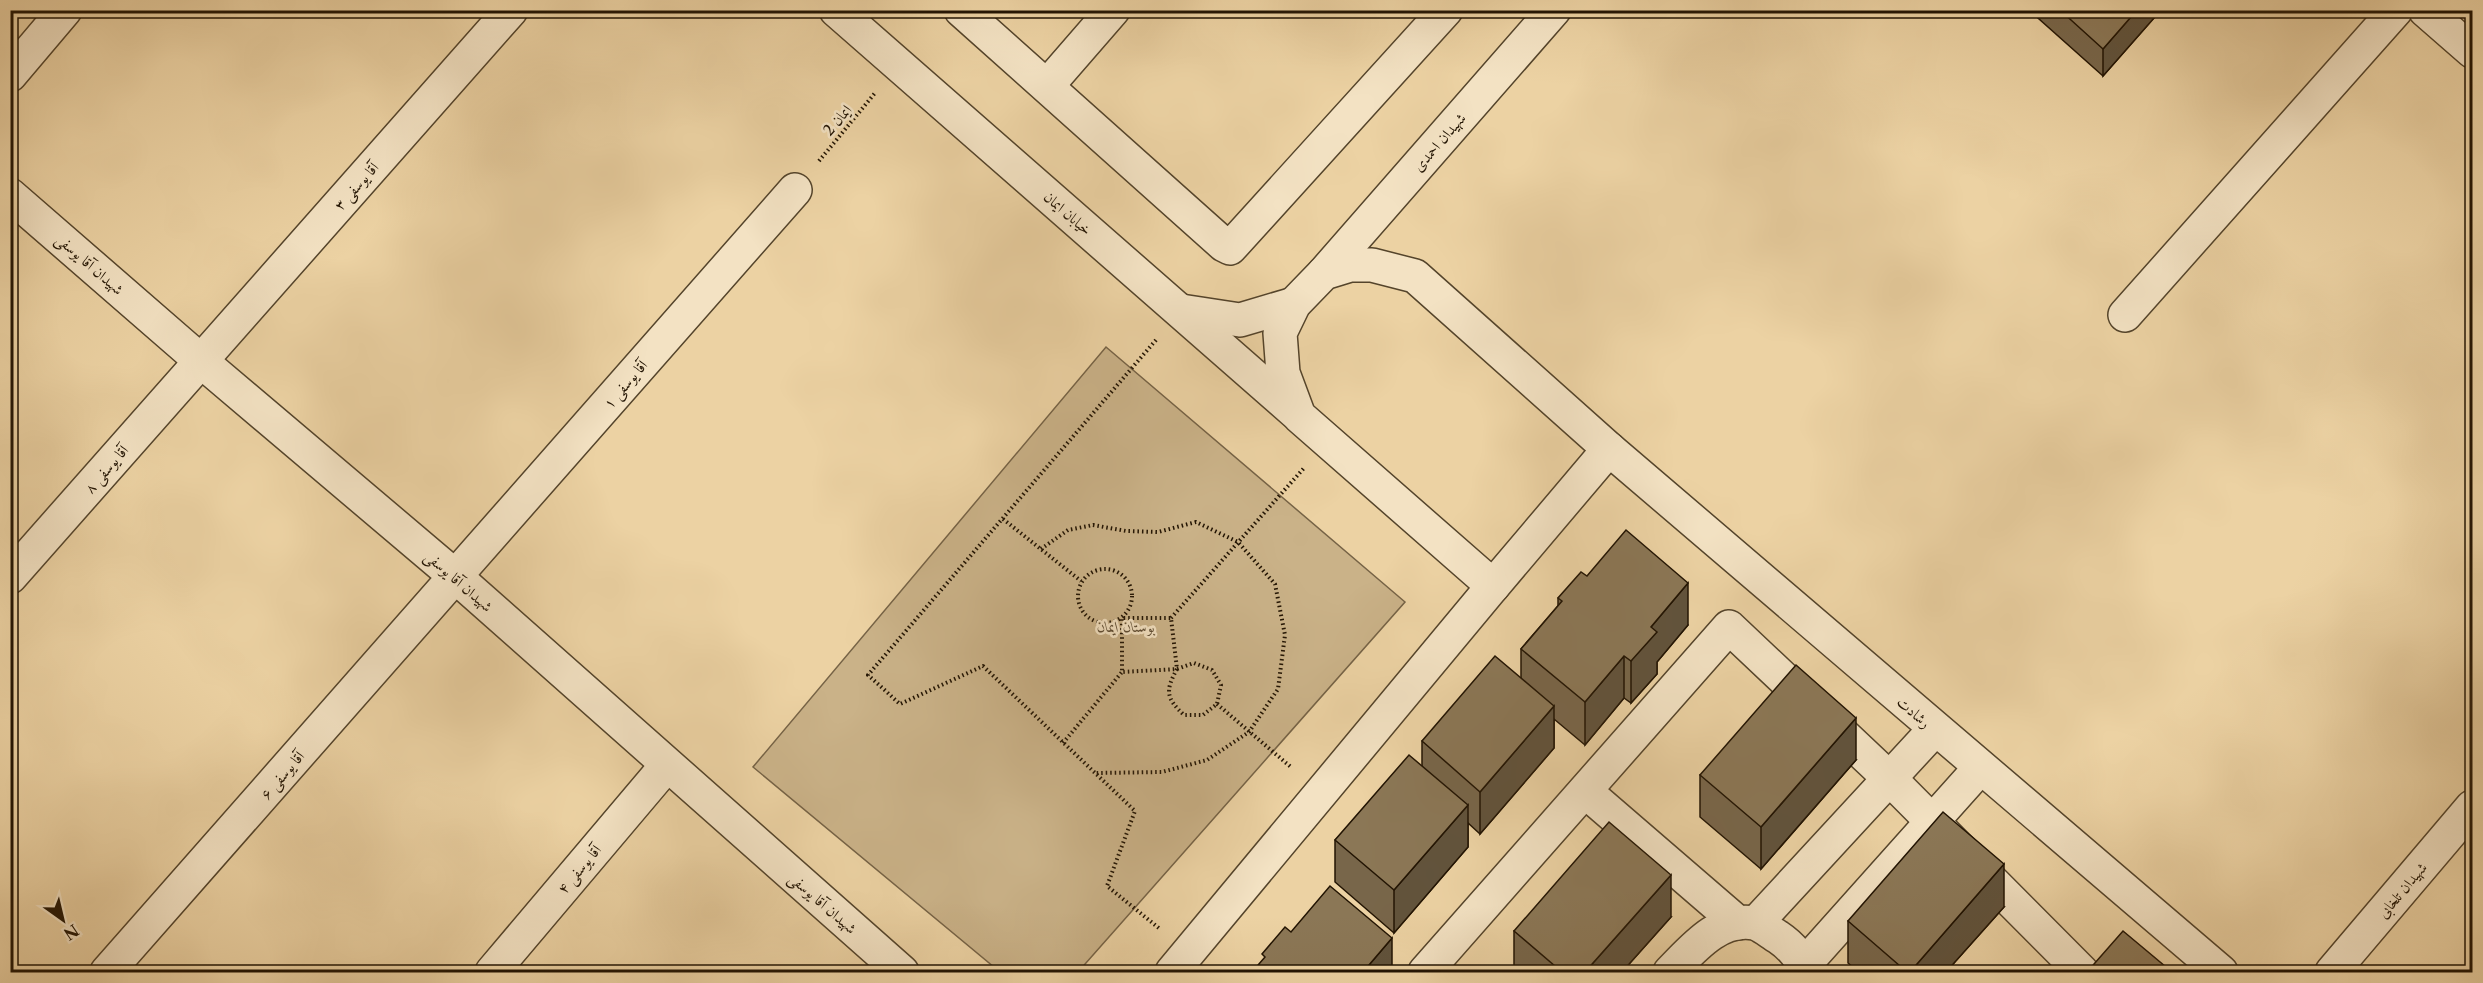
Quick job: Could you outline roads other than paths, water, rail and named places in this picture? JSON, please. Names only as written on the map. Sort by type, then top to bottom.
[{"type":"street","points":[[10,75],[65,10]]},
{"type":"street","name":"آقا یوسفی ۳","points":[[201,361],[511,10]]},
{"type":"street","name":"خیابان ایمان","points":[[836,10],[1493,586]]},
{"type":"street","points":[[961,10],[1230,248],[1446,10]]},
{"type":"street","points":[[1047,86],[1113,10]]},
{"type":"street","name":"شهیدان احمدی","points":[[1294,304],[1324,273],[1554,10]]},
{"type":"street","points":[[2125,315],[2396,10]]},
{"type":"street","points":[[2425,10],[2472,51]]},
{"type":"street","name":"آقا یوسفی ۱","points":[[456,578],[795,190]]},
{"type":"street","name":"شهیدان آقا یوسفی","points":[[10,195],[456,578],[902,972]]},
{"type":"street","name":"رشادت","points":[[1324,273],[1350,265],[1372,265],[1415,276],[1609,449],[2221,972]]},
{"type":"street","points":[[1181,311],[1240,320],[1294,304]]},
{"type":"street","points":[[1294,304],[1280,333],[1283,373],[1299,416]]},
{"type":"street","name":"آقا یوسفی ۸","points":[[10,577],[201,361]]},
{"type":"street","points":[[1180,962],[1609,449]]},
{"type":"street","name":"آقا یوسفی ۶","points":[[107,972],[456,578]]},
{"type":"street","points":[[1425,972],[1729,627],[1890,779],[2082,972]]},
{"type":"street","points":[[1670,972],[1716,930],[1747,923],[1890,779],[1935,729]]},
{"type":"street","name":"آقا یوسفی ۴","points":[[492,972],[667,765]]},
{"type":"street","points":[[1585,791],[1747,923],[1786,942],[1805,968],[1980,768]]},
{"type":"street","name":"شهیدان تلخابی","points":[[2332,972],[2472,807]]},
{"type":"park label","name":"بوستان ایمان","points":[[1126,626]]}]
